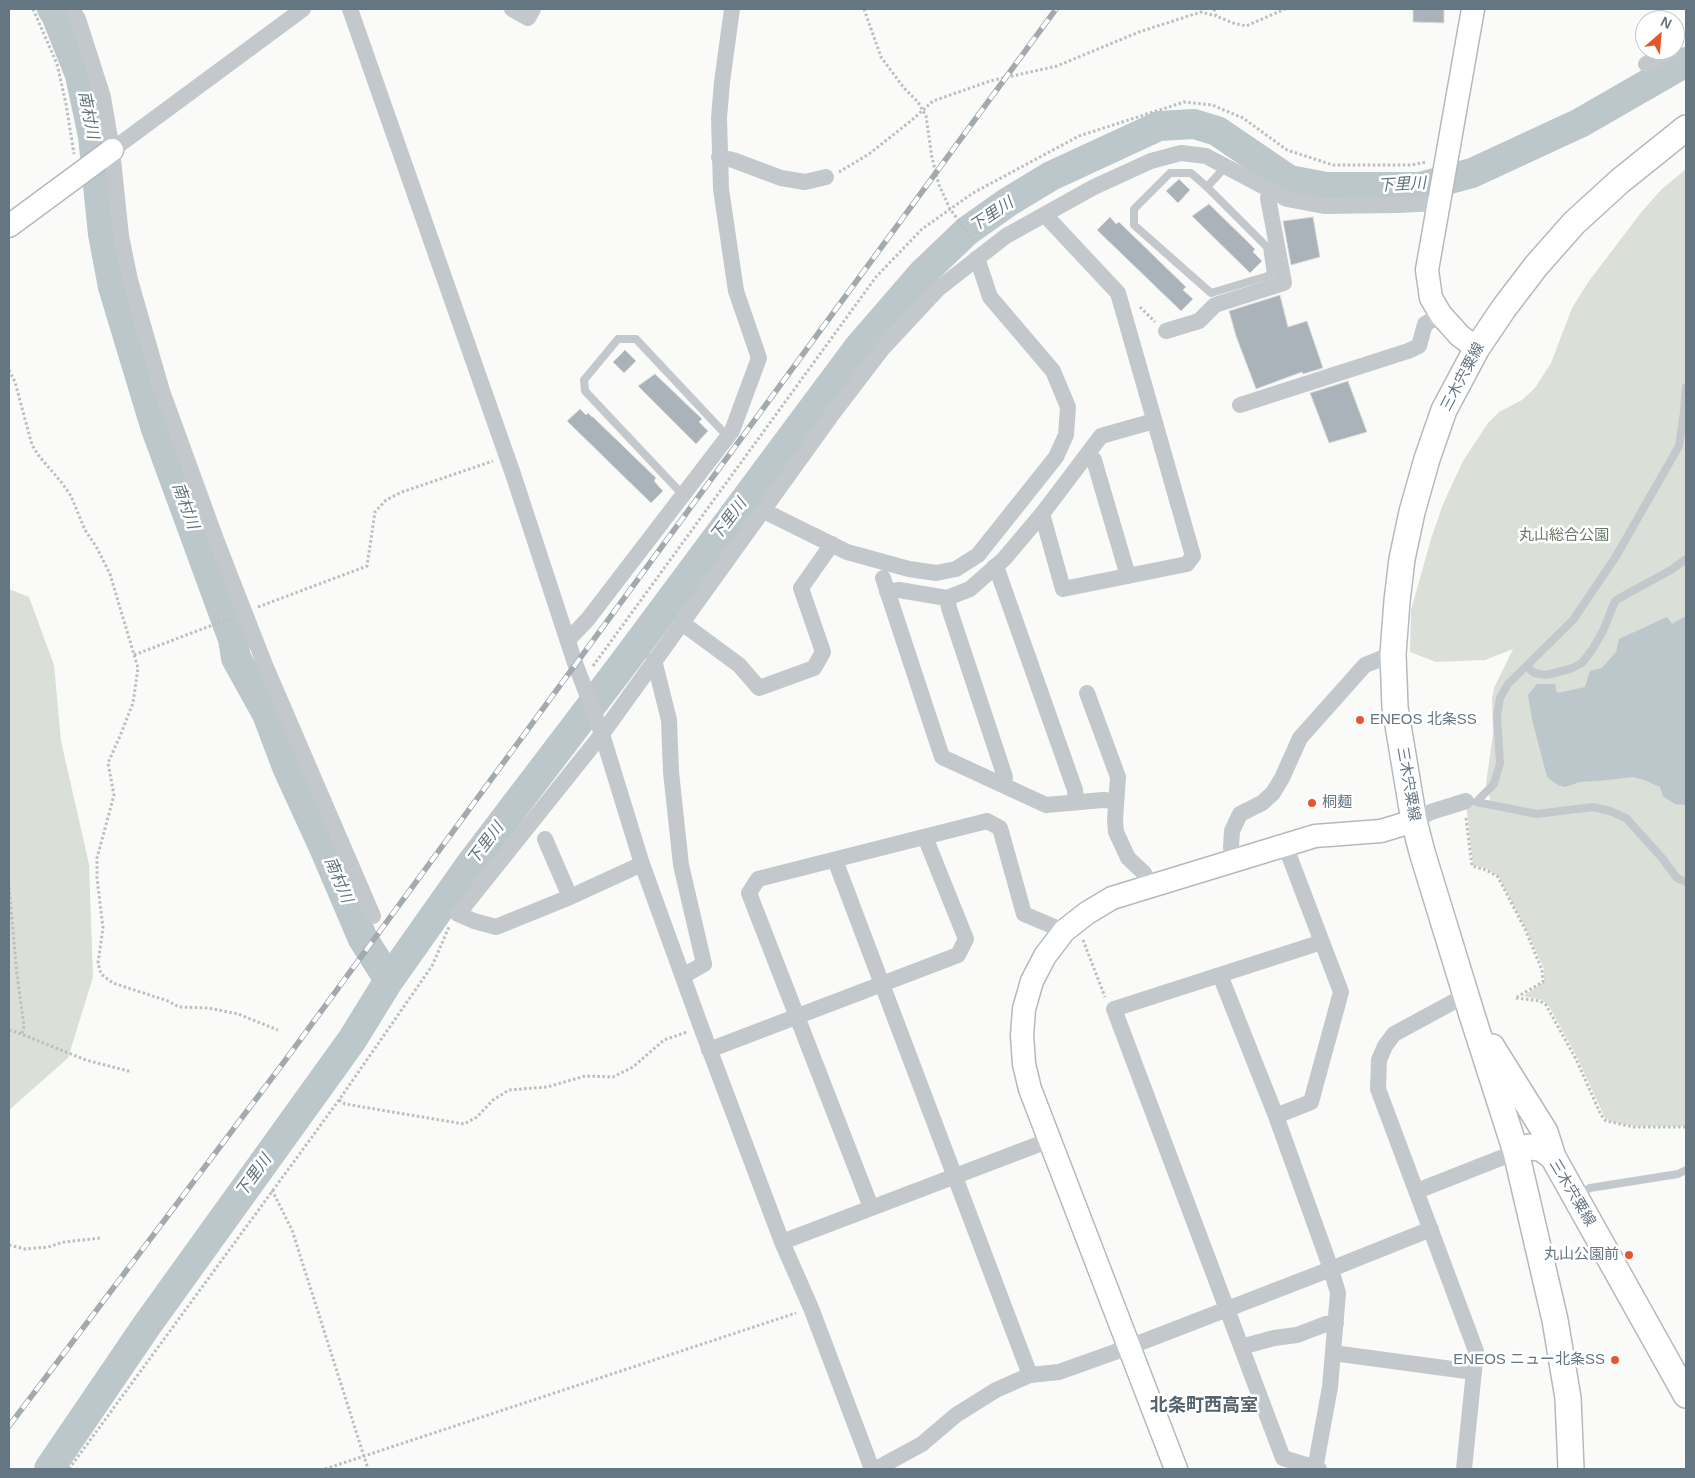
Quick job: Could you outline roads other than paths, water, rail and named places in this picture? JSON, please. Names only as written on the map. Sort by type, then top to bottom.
[{"type":"main road","name":"三木宍粟線","points":[[1686,128],[1620,181],[1574,223],[1536,266],[1477,348],[1444,410],[1414,503],[1402,559],[1393,654],[1395,707],[1414,821],[1469,1005],[1516,1152],[1529,1147],[1541,1148],[1553,1157],[1686,1395]]},
{"type":"main road","points":[[1469,1005],[1545,1132],[1553,1157]]},
{"type":"main road","points":[[1516,1152],[1555,1320],[1567,1388],[1571,1469]]},
{"type":"street","points":[[72,9],[78,20],[103,97],[112,150],[120,236],[132,290],[162,390],[217,542],[265,664],[373,916]]},
{"type":"street","points":[[9,226],[303,9]]},
{"type":"street","points":[[350,9],[507,455],[600,730],[642,864],[682,976],[782,1242],[811,1308],[874,1469],[922,1444],[956,1415],[996,1390],[1030,1374],[1059,1372],[1129,1347],[1431,1229]]},
{"type":"street","points":[[512,9],[528,18],[533,9]]},
{"type":"street","points":[[568,640],[588,619],[732,432],[759,358],[736,291],[721,189],[719,118],[732,9]]},
{"type":"street","points":[[1473,9],[1427,270],[1431,298],[1441,315],[1460,336],[1477,348]]},
{"type":"street","points":[[1646,64],[1653,60]]},
{"type":"street","points":[[642,864],[570,897],[496,927],[458,914],[682,623],[831,416],[883,348],[938,289],[1006,236],[1094,187],[1151,161],[1182,153],[1206,156],[1287,199],[1324,206],[1439,203]]},
{"type":"street","points":[[719,157],[733,160],[782,178],[805,182],[826,178]]},
{"type":"street","points":[[1166,331],[1199,321],[1215,305],[1284,283],[1268,198],[1271,190]]},
{"type":"street","points":[[1042,514],[1063,589],[1187,564],[1193,556],[1119,295],[1045,215]]},
{"type":"street","points":[[764,511],[847,552],[909,569],[936,573],[956,569],[978,555],[1056,457],[1066,435],[1068,408],[1053,371],[990,297],[981,256]]},
{"type":"street","points":[[1240,405],[1408,351],[1419,346],[1425,324],[1441,315]]},
{"type":"street","points":[[1116,801],[1103,800],[1046,805],[942,757],[885,585],[899,590],[948,598],[970,589],[1004,559],[1042,514],[1101,436],[1154,420]]},
{"type":"street","points":[[1088,453],[1094,460],[1128,576]]},
{"type":"street","points":[[682,623],[739,665],[759,688],[814,668],[823,652],[801,588],[832,544]]},
{"type":"street","points":[[994,567],[998,572],[1075,790],[1076,802]]},
{"type":"street","points":[[948,598],[949,608],[1005,777],[1003,785]]},
{"type":"street","points":[[1234,860],[1231,847],[1232,831],[1240,814],[1262,803],[1274,793],[1300,738],[1365,665],[1393,654]]},
{"type":"street","points":[[654,660],[669,720],[671,772],[681,865],[704,964],[682,976]]},
{"type":"street","points":[[1086,693],[1118,777],[1114,820],[1116,832],[1128,858],[1144,874],[1150,887]]},
{"type":"street","points":[[1176,1469],[1028,1080],[1024,1064],[1022,1035],[1024,1009],[1032,981],[1045,956],[1070,926],[1112,898],[1314,836],[1381,832],[1414,821],[1431,812],[1470,802]]},
{"type":"street","points":[[871,1207],[749,893],[758,879],[987,821],[1000,828],[1024,914],[1070,926]]},
{"type":"street","points":[[709,1050],[958,955],[966,938],[925,837]]},
{"type":"street","points":[[545,839],[570,897]]},
{"type":"street","points":[[1276,1116],[1311,1102],[1341,992],[1285,845]]},
{"type":"street","points":[[835,860],[1030,1374]]},
{"type":"street","points":[[1220,975],[1276,1116],[1338,1293],[1330,1386],[1316,1469],[1283,1458],[1114,1009],[1322,942]]},
{"type":"street","points":[[1464,1469],[1476,1351],[1378,1089],[1379,1060],[1385,1046],[1394,1034],[1469,1005]]},
{"type":"street","points":[[782,1242],[1050,1140]]},
{"type":"street","points":[[1417,1191],[1516,1152]]},
{"type":"street","points":[[1241,1347],[1274,1338],[1297,1335],[1326,1324],[1336,1323]]},
{"type":"street","points":[[1333,1353],[1474,1372]]},
{"type":"lane","points":[[1207,187],[1226,166]]},
{"type":"lane","points":[[1170,173],[1191,173],[1207,187],[1267,247],[1271,275],[1211,294],[1134,224],[1134,209],[1170,173]]},
{"type":"lane","points":[[683,495],[585,391],[584,380],[618,339],[636,339],[728,437]]},
{"type":"lane","points":[[1470,802],[1479,799],[1494,784],[1500,764],[1497,716],[1500,698],[1508,684],[1573,620],[1615,558],[1678,446],[1686,387]]},
{"type":"lane","points":[[1527,666],[1534,673],[1546,675],[1570,669],[1582,663],[1603,631],[1615,602],[1686,559]]},
{"type":"lane","points":[[1470,802],[1537,814],[1593,807],[1610,810],[1626,818],[1662,858],[1677,878],[1686,882]]},
{"type":"lane","points":[[1575,1196],[1590,1188],[1678,1174],[1686,1170]]},
{"type":"waterway","name":"南村川","points":[[52,9],[80,75],[93,136],[103,234],[113,287],[155,426],[233,639],[236,658],[267,714],[287,767],[363,939],[389,980]]},
{"type":"waterway","name":"下里川","points":[[49,1469],[147,1325],[352,1040],[389,980],[473,861],[623,664],[859,347],[923,273],[967,231],[1008,202],[1051,176],[1159,126],[1194,124],[1217,131],[1289,180],[1326,187],[1420,187],[1472,173],[1580,123],[1686,62]]},
{"type":"railway","points":[[9,1426],[284,1062],[1056,9]]},
{"type":"place","name":"ENEOS 北条SS","points":[[1360,720]]},
{"type":"place","name":"桐麺","points":[[1312,803]]},
{"type":"place","name":"丸山公園前","points":[[1629,1255]]},
{"type":"place","name":"ENEOS ニュー北条SS","points":[[1615,1360]]},
{"type":"district","name":"北条町西高室","points":[[1204,1406]]},
{"type":"park label","name":"丸山総合公園","points":[[1564,536]]}]
